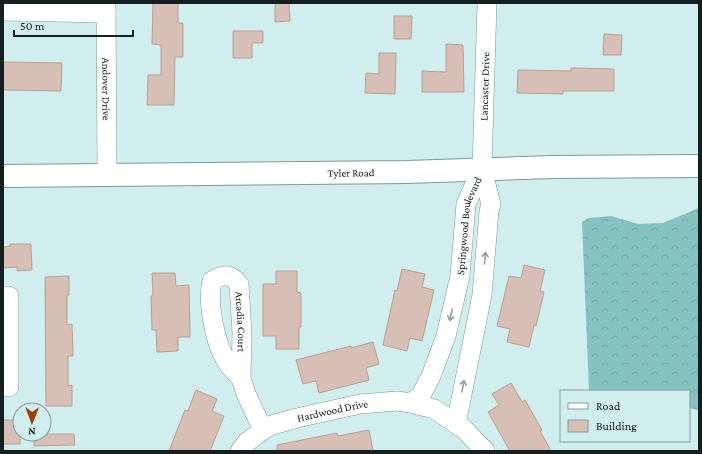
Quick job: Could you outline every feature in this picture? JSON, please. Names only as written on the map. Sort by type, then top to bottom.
[{"type":"street","name":"Lancaster Drive","points":[[482,169],[487,3]]},
{"type":"street","points":[[3,11],[106,8]]},
{"type":"street","name":"Andover Drive","points":[[106,8],[107,175]]},
{"type":"street","name":"Tyler Road","points":[[3,176],[406,172],[552,167],[699,166]]},
{"type":"street","name":"Springwood Boulevard","points":[[411,403],[421,395],[432,376],[446,336],[460,276],[466,204],[482,169]]},
{"type":"street","name":"Springwood Boulevard","points":[[456,424],[482,295],[489,211],[492,204],[482,169]]},
{"type":"street","name":"Springwood Boulevard","points":[[456,290],[482,295]]},
{"type":"street","points":[[3,296],[9,296],[9,387],[3,388]]},
{"type":"street","points":[[241,378],[246,394],[263,430]]},
{"type":"street","name":"Hardwood Drive","points":[[240,451],[247,442],[272,425],[360,404],[397,401],[434,409],[464,429],[485,451]]},
{"type":"green space","points":[[699,208],[699,410],[690,408],[690,390],[589,390],[582,222],[588,218],[611,216],[638,224],[663,223]]},
{"type":"building","points":[[153,3],[178,3],[178,23],[183,23],[183,57],[175,57],[174,105],[147,105],[148,75],[161,75],[161,45],[152,44]]},
{"type":"building","points":[[275,3],[289,3],[290,21],[275,22]]},
{"type":"building","points":[[394,16],[412,16],[411,39],[394,39]]},
{"type":"building","points":[[233,31],[263,31],[263,43],[252,43],[252,58],[233,58]]},
{"type":"building","points":[[604,34],[622,35],[621,55],[603,55]]},
{"type":"building","points":[[446,44],[463,45],[464,92],[422,92],[422,71],[446,72]]},
{"type":"building","points":[[379,53],[396,53],[395,94],[365,93],[366,73],[379,74]]},
{"type":"building","points":[[3,62],[62,63],[61,91],[3,90]]},
{"type":"building","points":[[571,68],[614,69],[614,91],[563,91],[563,94],[517,93],[518,70],[571,71]]},
{"type":"building","points":[[10,244],[31,244],[32,270],[17,271],[17,267],[3,268],[3,247],[10,246]]},
{"type":"building","points":[[524,265],[545,270],[540,291],[544,292],[536,326],[534,325],[529,347],[507,342],[510,329],[497,326],[509,276],[521,278]]},
{"type":"building","points":[[402,269],[425,274],[422,287],[434,290],[422,341],[410,338],[407,351],[383,345],[395,290],[397,291]]},
{"type":"building","points":[[276,271],[297,271],[297,292],[301,293],[301,327],[299,327],[299,349],[276,349],[276,336],[263,336],[263,284],[276,284]]},
{"type":"building","points":[[152,273],[175,273],[176,286],[189,285],[190,337],[178,337],[178,351],[157,352],[156,330],[152,330]]},
{"type":"building","points":[[69,276],[69,295],[67,295],[67,325],[72,324],[73,356],[68,356],[68,386],[72,385],[72,406],[52,406],[52,402],[46,402],[45,277]]},
{"type":"building","points":[[373,342],[379,364],[366,368],[369,380],[319,393],[316,381],[303,384],[296,360]]},
{"type":"building","points":[[511,383],[522,402],[525,400],[542,430],[540,431],[551,451],[510,451],[488,412],[499,405],[492,394]]},
{"type":"building","points":[[196,390],[217,399],[212,411],[224,416],[210,451],[169,451],[185,410],[188,411]]},
{"type":"building","points":[[3,420],[12,420],[12,442],[20,442],[20,444],[3,444]]},
{"type":"building","points":[[369,430],[373,451],[277,451],[277,445],[337,433],[338,436]]},
{"type":"building","points":[[52,434],[74,434],[75,445],[34,446],[34,442],[52,442]]}]
